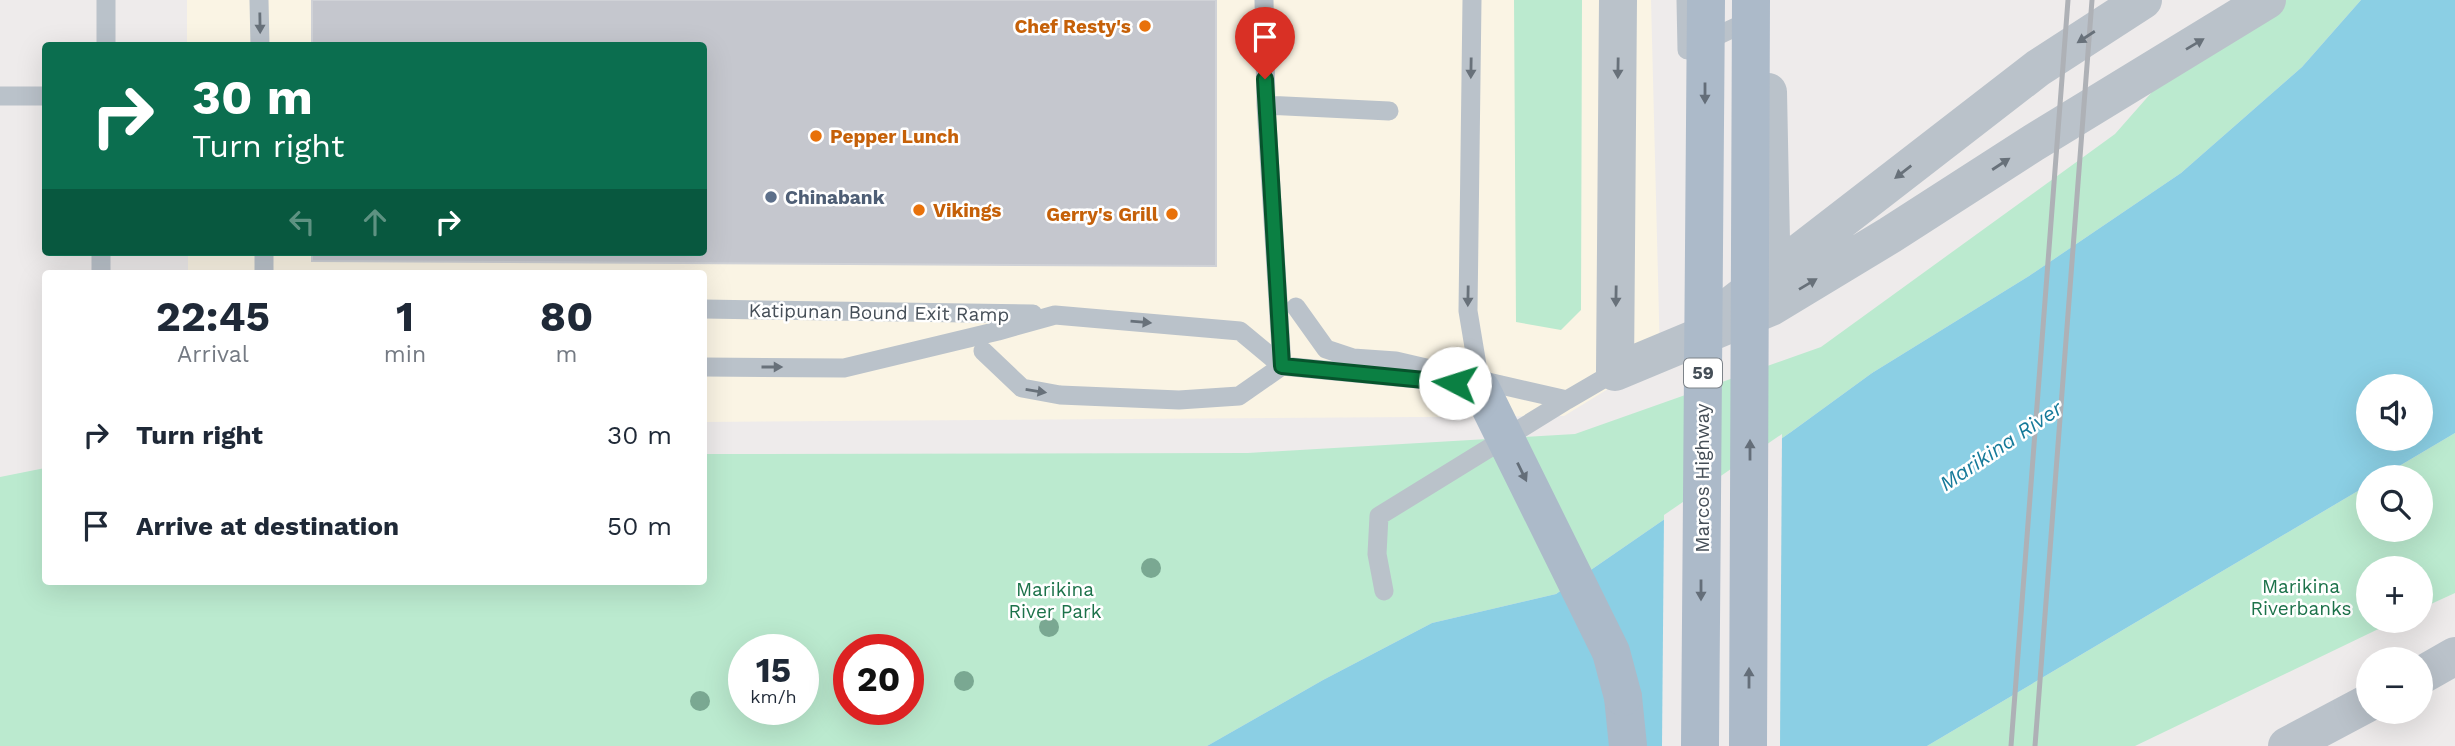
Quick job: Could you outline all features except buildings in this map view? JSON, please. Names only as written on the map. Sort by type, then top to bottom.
[{"type":"main road","name":"Marcos Highway","points":[[1700,746],[1706,0]]},
{"type":"main road","name":"59","points":[[1748,746],[1761,4]]},
{"type":"main road","points":[[1480,387],[1611,652],[1623,697],[1628,746]]},
{"type":"street","points":[[1618,0],[1615,372],[1680,345],[1772,289],[1890,235],[2033,143],[2267,0]]},
{"type":"street","points":[[1772,289],[2038,68],[2143,0]]},
{"type":"street","points":[[1761,4],[1772,289]]},
{"type":"street","points":[[2287,746],[2356,709]]},
{"type":"lane","points":[[106,0],[106,42]]},
{"type":"lane","points":[[259,0],[260,42]]},
{"type":"lane","points":[[1264,0],[1266,105],[1282,366]]},
{"type":"lane","points":[[983,351],[1023,388],[1099,397],[1179,400],[1239,396],[1282,366],[1480,387],[1468,311],[1472,0]]},
{"type":"lane","points":[[1686,0],[1687,50],[1761,4]]},
{"type":"lane","points":[[0,96],[42,96]]},
{"type":"lane","points":[[1266,105],[1389,111]]},
{"type":"lane","points":[[1296,307],[1326,349],[1353,358],[1395,361],[1567,400]]},
{"type":"lane","name":"Katipunan Bound Exit Ramp","points":[[707,309],[1055,314],[1240,331],[1282,366]]},
{"type":"lane","points":[[707,367],[844,368],[998,331],[1055,314]]},
{"type":"lane","points":[[1384,591],[1377,554],[1379,516],[1615,372]]},
{"type":"shaded area","points":[[187,0],[1651,0],[1660,357],[1564,416],[707,422],[707,270],[188,270],[188,256],[707,256],[707,42],[187,42]]},
{"type":"green space","points":[[1514,0],[1582,0],[1581,310],[1561,330],[1516,322]]},
{"type":"green space","name":"Marikina River Park","points":[[2233,0],[2361,0],[2302,67],[2181,173],[2029,276],[1872,373],[1556,594],[1432,623],[1323,680],[1207,746],[0,746],[0,477],[42,469],[42,585],[707,585],[707,454],[1248,453],[1575,434],[1821,347],[2115,134]]},
{"type":"green space","name":"Marikina Riverbanks","points":[[2455,433],[2455,593],[2433,603],[2433,556],[2356,556],[2356,633],[2370,633],[2135,746],[1927,746],[2356,492],[2356,542],[2433,542],[2433,465],[2401,465],[2425,451],[2433,451],[2433,446]]},
{"type":"water","name":"Marikina River","points":[[2361,0],[2455,0],[2455,433],[2433,446],[2433,374],[2356,374],[2356,451],[2425,451],[2401,465],[2356,465],[2356,492],[1927,746],[1207,746],[1323,680],[1432,623],[1556,594],[1872,373],[2029,276],[2181,173],[2302,67]]},
{"type":"pier","points":[[1782,434],[1780,746],[1662,746],[1664,515]]},
{"type":"railway","points":[[2011,746],[2068,0]]},
{"type":"railway","points":[[2035,746],[2092,0]]},
{"type":"place","name":"Chef Resty's","points":[[1145,26]]},
{"type":"place","name":"Pepper Lunch","points":[[816,136]]},
{"type":"place","name":"Chinabank","points":[[771,197]]},
{"type":"place","name":"Vikings","points":[[919,210]]},
{"type":"place","name":"Gerry's Grill","points":[[1172,214]]},
{"type":"route","points":[[1265,79],[1282,366],[1455,383]]}]
